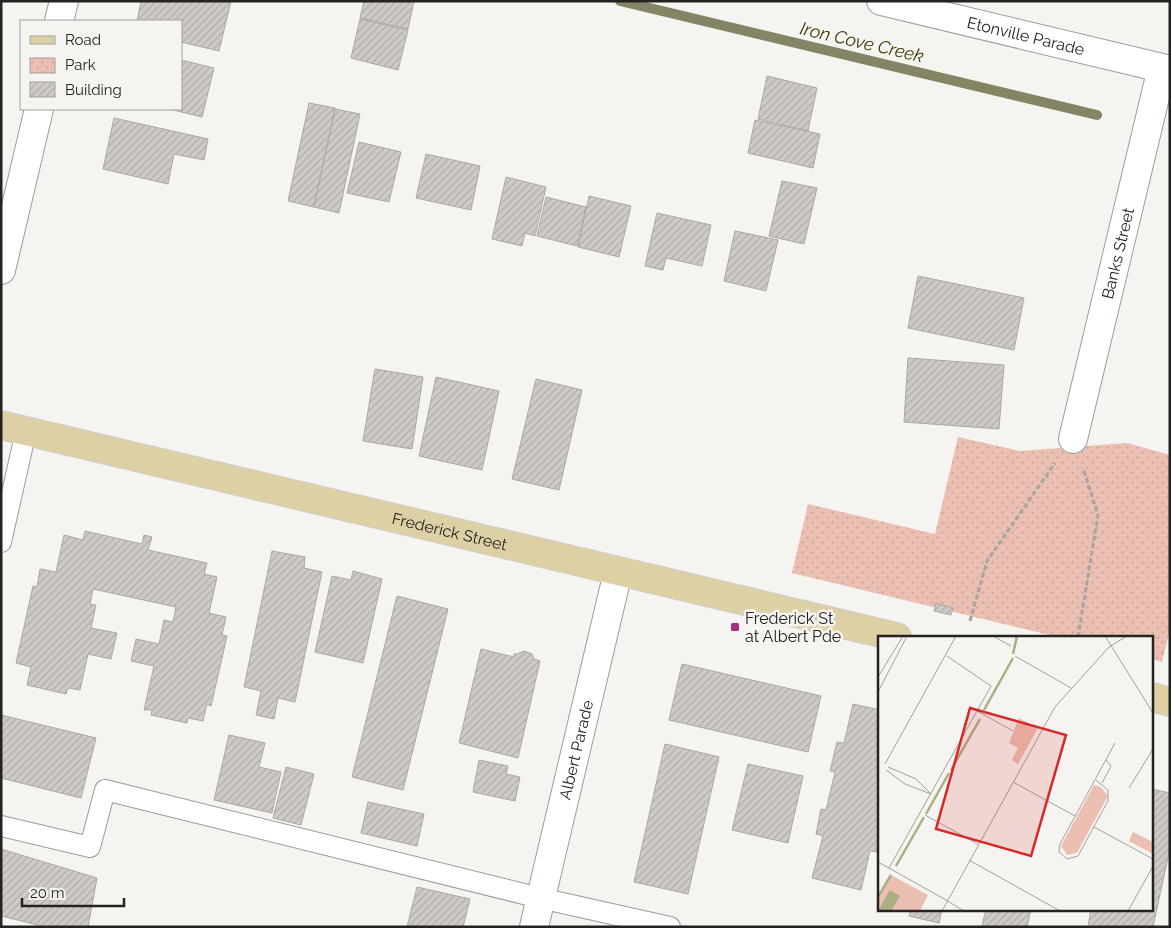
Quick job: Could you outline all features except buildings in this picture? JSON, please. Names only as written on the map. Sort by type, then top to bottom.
[{"type":"main road","name":"Frederick Street","points":[[14,428],[893,636]]},
{"type":"main road","points":[[1154,698],[1170,702]]},
{"type":"street","points":[[59,20],[64,1]]},
{"type":"street","name":"Etonville Parade","points":[[881,1],[1166,69]]},
{"type":"street","name":"Banks Street","points":[[1073,439],[1166,69]]},
{"type":"street","points":[[1,270],[39,110]]},
{"type":"street","name":"Albert Parade","points":[[534,927],[618,572]]},
{"type":"lane","points":[[1,542],[14,428]]},
{"type":"lane","points":[[1,826],[90,847],[105,790],[540,898],[670,927]]},
{"type":"path","points":[[970,622],[987,561],[1073,439]]},
{"type":"path","points":[[1073,439],[1098,515],[1078,636]]},
{"type":"green space","points":[[958,437],[1020,451],[1127,443],[1170,455],[1170,630],[1162,662],[1154,660],[1154,636],[1054,636],[792,573],[808,504],[935,534]]},
{"type":"waterway","name":"Iron Cove Creek","points":[[620,1],[1097,115]]},
{"type":"place","name":"Frederick St at Albert Pde","points":[[735,627]]}]
